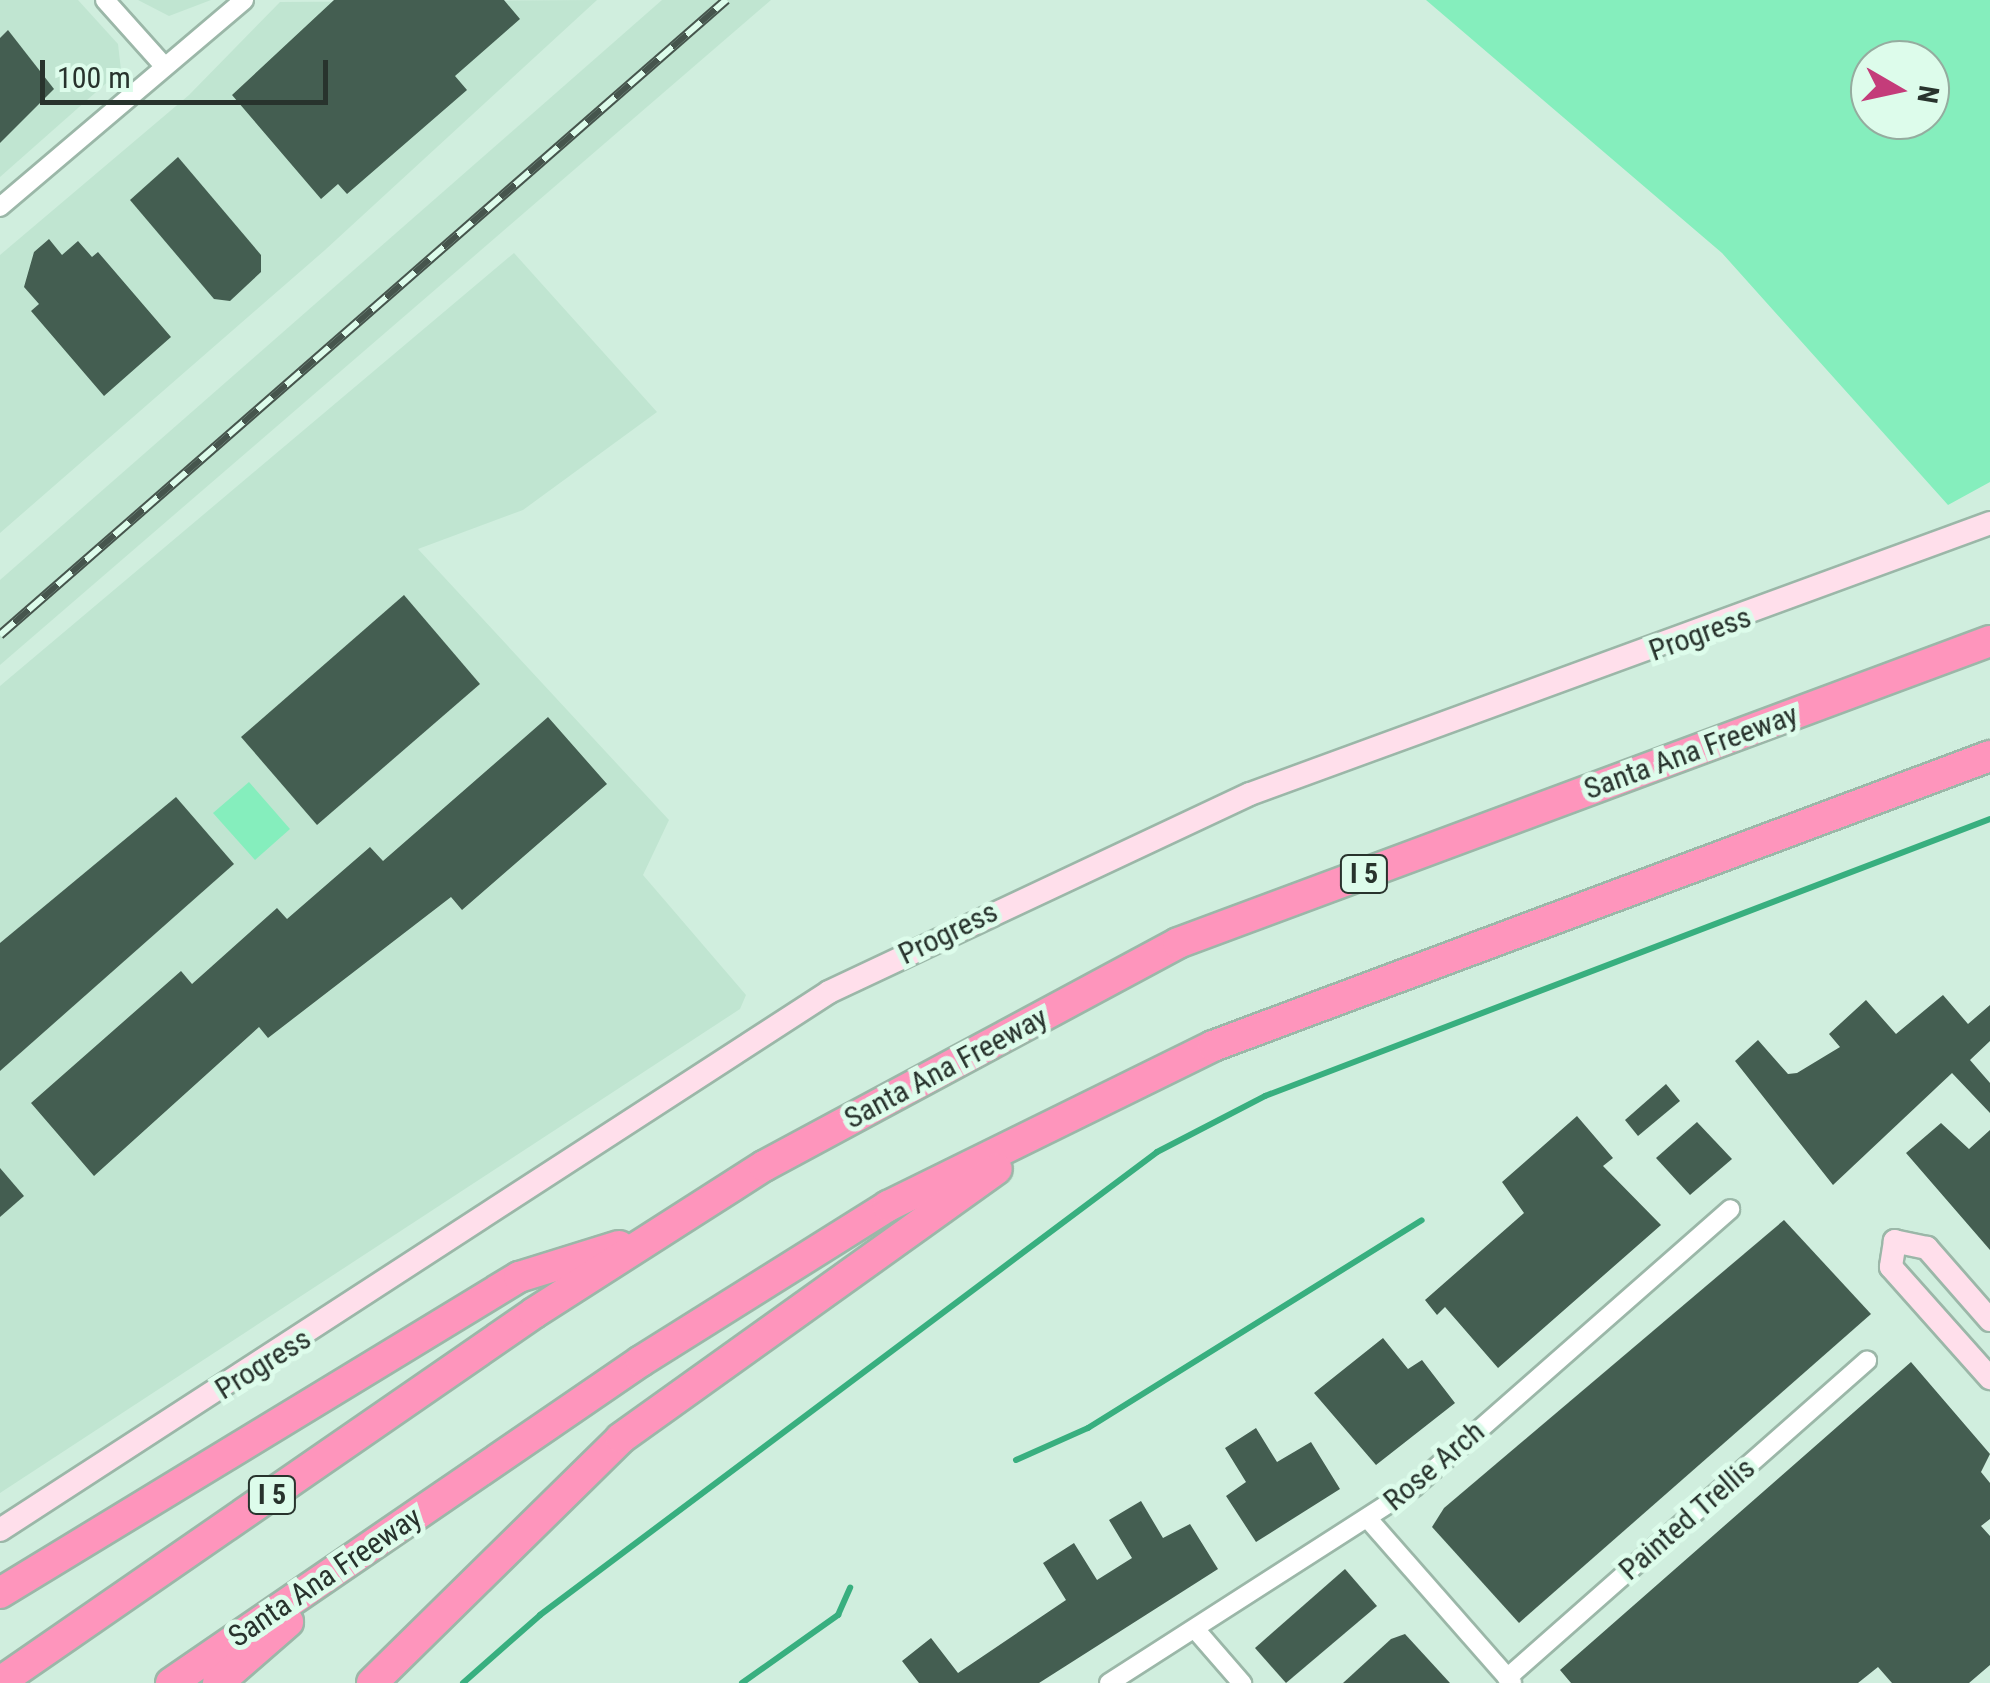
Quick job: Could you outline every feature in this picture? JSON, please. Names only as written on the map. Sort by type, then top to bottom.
[{"type":"highway","name":"Santa Ana Freeway","points":[[3,1679],[764,1166],[1178,943],[1990,642]]},
{"type":"highway","name":"Santa Ana Freeway","points":[[171,1683],[404,1523],[888,1206],[1090,1104],[1445,954],[1990,756]]},
{"type":"highway","points":[[372,1683],[621,1438],[1090,1104]]},
{"type":"highway","points":[[0,1592],[520,1277],[660,1233]]},
{"type":"highway","points":[[218,1683],[404,1523]]},
{"type":"street","points":[[106,0],[164,66]]},
{"type":"street","points":[[0,206],[244,0]]},
{"type":"street","name":"Progress","points":[[0,1530],[829,992],[1250,794],[1990,523]]},
{"type":"street","name":"Rose Arch","points":[[1109,1683],[1370,1520],[1730,1209]]},
{"type":"street","points":[[1990,1320],[1926,1248],[1896,1240],[1891,1267],[1990,1378]]},
{"type":"street","name":"Painted Trellis","points":[[1510,1680],[1867,1360]]},
{"type":"street","points":[[1370,1520],[1510,1680]]},
{"type":"street","points":[[1195,1629],[1242,1683]]},
{"type":"shaded area","points":[[0,0],[78,0],[118,44],[121,70],[0,177]]},
{"type":"shaded area","points":[[138,0],[211,0],[169,16]]},
{"type":"shaded area","points":[[597,0],[325,250],[0,533],[0,255],[189,95],[280,2]]},
{"type":"shaded area","points":[[662,0],[771,0],[0,665],[0,580]]},
{"type":"shaded area","points":[[514,253],[657,412],[523,510],[418,549],[669,820],[643,875],[746,995],[740,1009],[0,1493],[0,686]]},
{"type":"green space","points":[[1426,0],[1990,0],[1990,482],[1948,505],[1722,253]]},
{"type":"green space","points":[[249,782],[290,829],[255,860],[213,813]]},
{"type":"building","points":[[334,0],[504,0],[520,19],[455,76],[467,90],[347,194],[338,184],[321,199],[232,95]]},
{"type":"building","points":[[8,30],[54,89],[0,143],[0,38]]},
{"type":"building","points":[[178,157],[261,255],[261,272],[230,301],[214,299],[130,200]]},
{"type":"building","points":[[49,239],[62,255],[78,241],[92,257],[98,252],[171,337],[104,396],[31,311],[39,304],[24,287],[34,252]]},
{"type":"building","points":[[404,595],[480,684],[317,825],[241,737]]},
{"type":"building","points":[[548,717],[607,784],[462,910],[451,897],[268,1038],[259,1027],[94,1176],[31,1103],[181,971],[192,984],[277,908],[287,919],[370,847],[383,861]]},
{"type":"building","points":[[176,797],[234,864],[0,1071],[0,943]]},
{"type":"building","points":[[1943,995],[1968,1024],[1990,1005],[1990,1041],[1970,1060],[1990,1083],[1990,1113],[1952,1073],[1833,1185],[1735,1061],[1758,1040],[1788,1074],[1797,1073],[1840,1047],[1829,1034],[1866,1000],[1896,1034]]},
{"type":"building","points":[[1666,1084],[1680,1101],[1638,1136],[1625,1120]]},
{"type":"building","points":[[1577,1116],[1613,1158],[1603,1166],[1661,1225],[1498,1368],[1445,1307],[1437,1315],[1425,1300],[1524,1213],[1502,1182]]},
{"type":"building","points":[[1697,1122],[1732,1159],[1690,1195],[1656,1158]]},
{"type":"building","points":[[1941,1123],[1969,1149],[1990,1130],[1990,1250],[1906,1153]]},
{"type":"building","points":[[0,1168],[24,1196],[0,1217]]},
{"type":"building","points":[[1784,1220],[1871,1314],[1519,1623],[1432,1527],[1444,1508]]},
{"type":"building","points":[[1383,1338],[1408,1369],[1422,1360],[1455,1403],[1376,1465],[1314,1393]]},
{"type":"building","points":[[1911,1362],[1990,1454],[1981,1472],[1990,1483],[1990,1519],[1981,1526],[1990,1536],[1990,1665],[1969,1683],[1892,1683],[1878,1667],[1858,1683],[1571,1683],[1560,1670]]},
{"type":"building","points":[[1256,1428],[1277,1462],[1311,1442],[1340,1489],[1256,1542],[1226,1496],[1246,1482],[1225,1448]]},
{"type":"building","points":[[1141,1501],[1163,1538],[1190,1524],[1218,1569],[1039,1683],[919,1683],[902,1661],[931,1638],[958,1673],[1066,1600],[1043,1563],[1074,1543],[1097,1580],[1132,1558],[1109,1520]]},
{"type":"building","points":[[1345,1569],[1377,1606],[1286,1683],[1255,1648]]},
{"type":"building","points":[[1405,1634],[1450,1683],[1343,1683],[1391,1639]]},
{"type":"waterway","points":[[463,1683],[540,1615],[1157,1152],[1265,1096],[1990,819]]},
{"type":"waterway","points":[[1016,1460],[1088,1428],[1422,1220]]},
{"type":"waterway","points":[[742,1683],[838,1615],[850,1588]]},
{"type":"railway","points":[[0,635],[726,0]]}]
